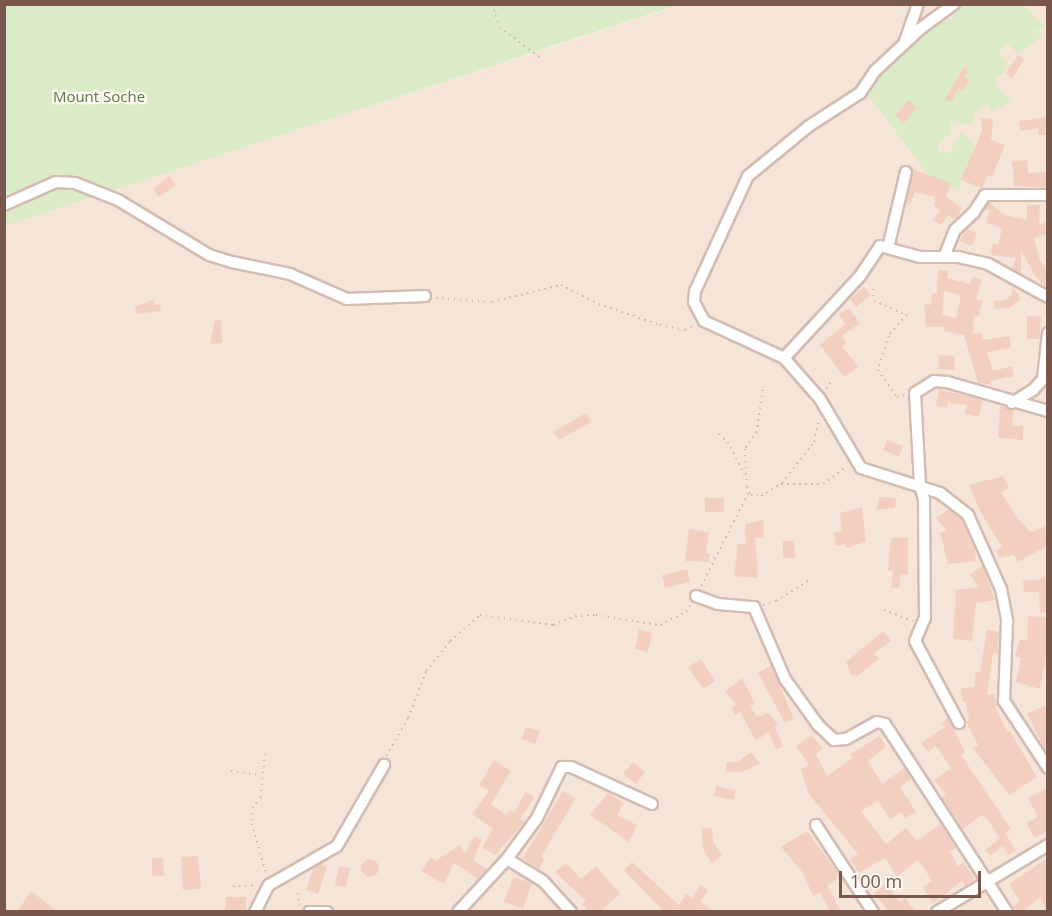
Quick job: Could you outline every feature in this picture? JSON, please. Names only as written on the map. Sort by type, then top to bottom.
[{"type":"street","points":[[904,44],[918,4]]},
{"type":"street","points":[[954,4],[904,44],[875,71],[860,93],[809,126],[748,176],[695,291],[694,302],[704,321],[784,358],[820,399],[855,460],[868,472],[920,486],[956,503],[979,535],[1001,590],[1009,635],[1004,701],[1047,768]]},
{"type":"street","points":[[888,248],[906,172]]},
{"type":"street","points":[[4,205],[56,182],[75,183],[118,200],[209,255],[290,274],[347,299],[424,296]]},
{"type":"street","points":[[944,257],[955,230],[974,212],[985,195],[1047,195]]},
{"type":"street","points":[[784,358],[860,276],[876,250],[888,248],[928,258],[944,257],[988,264],[1047,297]]},
{"type":"street","points":[[1012,403],[1034,389],[1043,379],[1047,333]]},
{"type":"street","points":[[959,723],[915,641],[925,618],[924,499],[920,486],[915,393],[934,381],[957,384],[1012,403],[1047,411]]},
{"type":"street","points":[[696,596],[718,604],[754,607],[785,679],[826,734],[840,741],[877,722],[885,724],[1007,912]]},
{"type":"street","points":[[255,912],[269,885],[337,846],[384,765]]},
{"type":"street","points":[[458,912],[507,859],[537,818],[562,767],[571,766],[652,804]]},
{"type":"street","points":[[816,825],[873,912]]},
{"type":"street","points":[[936,912],[1047,845]]},
{"type":"street","points":[[507,859],[543,881],[571,912]]},
{"type":"street","points":[[309,912],[327,912]]},
{"type":"path","points":[[492,4],[500,27],[542,59]]},
{"type":"path","points":[[4,236],[8,234]]},
{"type":"path","points":[[424,296],[492,302],[561,285],[608,308],[660,325],[685,330],[704,321]]},
{"type":"path","points":[[873,289],[874,301],[907,315],[890,336],[878,369],[897,397],[915,393]]},
{"type":"path","points":[[749,491],[761,496],[781,484],[814,442],[820,399],[833,379]]},
{"type":"path","points":[[384,765],[391,742],[408,718],[426,671],[450,641],[480,615],[553,625],[575,616],[596,615],[660,625],[686,612],[749,491],[745,449],[757,432],[763,390]]},
{"type":"path","points":[[719,434],[728,442],[746,478]]},
{"type":"path","points":[[781,484],[823,484],[855,460]]},
{"type":"path","points":[[754,607],[776,601],[809,580]]},
{"type":"path","points":[[884,610],[910,622],[925,618]]},
{"type":"path","points":[[232,886],[269,885],[252,824],[253,807],[261,798],[265,754]]},
{"type":"path","points":[[231,771],[262,775]]},
{"type":"path","points":[[298,893],[300,912]]},
{"type":"shaded area","points":[[680,5],[1047,5],[1047,911],[5,911],[4,226]]},
{"type":"green space","name":"Mount Soche","points":[[5,5],[678,5],[5,226]]},
{"type":"green space","points":[[961,5],[1023,5],[1046,28],[1035,31],[1044,35],[1018,54],[1006,42],[999,52],[1007,62],[1004,73],[996,77],[996,85],[1011,102],[991,112],[989,105],[980,106],[980,112],[973,111],[974,122],[964,125],[951,119],[951,134],[941,140],[937,150],[948,154],[962,132],[976,147],[961,180],[960,192],[949,187],[944,196],[860,84],[908,38],[952,18]]},
{"type":"building","points":[[1018,55],[1024,59],[1012,79],[1006,73]]},
{"type":"building","points":[[964,67],[968,69],[964,77],[970,81],[963,91],[959,88],[951,102],[945,99]]},
{"type":"building","points":[[909,100],[917,108],[904,123],[895,115]]},
{"type":"building","points":[[1047,117],[1047,135],[1038,135],[1038,128],[1020,131],[1019,121]]},
{"type":"building","points":[[981,118],[993,119],[991,140],[1005,145],[992,177],[988,175],[982,188],[961,180],[982,131]]},
{"type":"building","points":[[1027,160],[1028,173],[1047,172],[1047,188],[1014,186],[1012,161]]},
{"type":"building","points":[[912,169],[951,183],[946,197],[962,208],[955,220],[948,215],[941,225],[933,220],[940,210],[934,206],[935,197],[915,192],[910,205],[906,203]]},
{"type":"building","points":[[169,176],[176,185],[159,197],[153,189]]},
{"type":"building","points":[[989,202],[1004,215],[1027,220],[1027,205],[1040,205],[1039,225],[1047,222],[1047,234],[1034,238],[1040,261],[1047,268],[1047,288],[1035,276],[1021,250],[1021,274],[1012,269],[1016,258],[991,255],[992,244],[998,245],[1002,228],[986,223],[990,210],[985,209]]},
{"type":"building","points":[[967,229],[977,233],[972,246],[959,241]]},
{"type":"building","points":[[938,270],[948,271],[947,278],[970,284],[973,276],[982,280],[976,299],[983,301],[978,317],[974,316],[973,334],[982,333],[983,340],[1009,336],[1011,348],[987,352],[993,371],[1012,366],[1014,376],[991,381],[991,385],[978,383],[964,335],[944,331],[945,327],[926,327],[924,304],[931,305],[932,293],[937,294]],"holes":[[[944,291],[961,295],[956,318],[942,315]]]},
{"type":"building","points":[[1012,286],[1021,299],[1009,308],[995,309],[994,301],[1006,300],[1012,294]]},
{"type":"building","points":[[864,287],[871,295],[856,307],[850,299]]},
{"type":"building","points":[[154,299],[154,305],[160,304],[161,311],[136,314],[135,307]]},
{"type":"building","points":[[849,308],[860,323],[842,336],[847,343],[842,346],[858,367],[844,377],[820,345],[845,324],[839,314]]},
{"type":"building","points":[[1027,316],[1041,316],[1040,339],[1027,339]]},
{"type":"building","points":[[215,320],[221,320],[222,343],[210,344]]},
{"type":"building","points":[[939,355],[955,356],[954,370],[938,369]]},
{"type":"building","points":[[939,389],[983,400],[979,417],[965,414],[967,405],[948,403],[947,408],[936,406]]},
{"type":"building","points":[[1000,406],[1014,410],[1012,426],[1023,426],[1023,440],[998,438]]},
{"type":"building","points":[[586,413],[591,422],[559,440],[553,432]]},
{"type":"building","points":[[887,440],[903,446],[899,457],[883,450]]},
{"type":"building","points":[[1003,476],[1009,488],[1001,492],[1018,519],[1031,532],[1047,526],[1047,546],[1018,562],[1014,555],[1000,558],[996,551],[1002,547],[980,511],[969,485]]},
{"type":"building","points":[[879,497],[896,498],[895,508],[877,510]]},
{"type":"building","points":[[705,498],[724,498],[724,512],[705,512]]},
{"type":"building","points":[[862,507],[866,542],[846,548],[846,544],[836,546],[834,532],[842,531],[840,513]]},
{"type":"building","points":[[948,509],[962,520],[975,550],[976,561],[948,564],[940,532],[947,531],[936,518]]},
{"type":"building","points":[[763,520],[764,538],[755,538],[758,578],[734,576],[738,544],[746,544],[745,524]]},
{"type":"building","points":[[689,529],[709,532],[706,553],[710,553],[709,562],[685,561]]},
{"type":"building","points":[[908,537],[908,575],[901,575],[899,588],[891,588],[893,571],[888,571],[891,538]]},
{"type":"building","points":[[783,541],[794,541],[795,558],[783,558]]},
{"type":"building","points":[[983,566],[995,600],[976,603],[972,641],[953,639],[956,590],[978,587],[970,574]]},
{"type":"building","points":[[687,569],[690,582],[665,588],[662,575]]},
{"type":"building","points":[[1047,575],[1047,612],[1040,613],[1039,592],[1024,592],[1023,580],[1039,580]]},
{"type":"building","points":[[1028,616],[1046,617],[1047,652],[1040,689],[1016,682],[1021,658],[1015,656],[1020,639],[1027,641]]},
{"type":"building","points":[[639,629],[652,633],[648,652],[635,649]]},
{"type":"building","points":[[987,630],[999,632],[998,654],[993,653],[987,695],[994,694],[998,705],[995,706],[1007,732],[1010,731],[1037,777],[1009,795],[973,748],[978,745],[966,722],[969,719],[965,701],[962,701],[961,688],[974,687],[976,672],[980,673]]},
{"type":"building","points":[[883,631],[891,641],[874,653],[879,659],[857,676],[851,675],[846,662]]},
{"type":"building","points":[[701,659],[715,681],[703,689],[688,667]]},
{"type":"building","points":[[771,665],[794,719],[785,723],[758,673]]},
{"type":"building","points":[[742,678],[755,703],[750,706],[757,717],[769,713],[778,725],[775,727],[783,746],[776,749],[768,732],[756,741],[740,712],[735,715],[731,708],[736,705],[725,691]]},
{"type":"building","points":[[1047,705],[1047,754],[1027,713]]},
{"type":"building","points":[[948,718],[965,752],[961,755],[1011,829],[1005,833],[1016,851],[1008,855],[1003,846],[990,856],[985,850],[1000,838],[982,815],[963,829],[942,798],[946,795],[934,780],[951,768],[936,746],[928,752],[921,743],[945,727],[941,723]]},
{"type":"building","points":[[526,727],[540,731],[535,744],[522,739]]},
{"type":"building","points":[[812,735],[823,749],[816,754],[827,776],[852,758],[850,754],[880,736],[886,747],[868,761],[882,784],[904,768],[911,779],[900,787],[916,812],[905,818],[901,812],[890,819],[878,801],[861,811],[886,844],[906,828],[917,841],[940,824],[956,848],[950,852],[958,866],[963,862],[975,879],[965,886],[962,881],[933,903],[923,887],[932,881],[918,859],[897,877],[885,858],[859,873],[850,859],[858,854],[808,793],[801,769],[809,765],[796,746]]},
{"type":"building","points":[[751,752],[760,764],[742,772],[726,772],[726,762],[738,762]]},
{"type":"building","points":[[494,760],[511,771],[491,804],[506,815],[510,810],[514,813],[525,792],[535,797],[520,819],[525,822],[495,855],[482,847],[493,829],[472,814],[489,791],[479,785]]},
{"type":"building","points":[[633,762],[645,772],[636,784],[623,774]]},
{"type":"building","points":[[716,786],[736,790],[734,800],[714,796]]},
{"type":"building","points":[[1047,788],[1047,831],[1035,838],[1026,823],[1038,817],[1028,798]]},
{"type":"building","points":[[563,791],[576,798],[541,857],[544,860],[539,869],[523,858]]},
{"type":"building","points":[[608,793],[624,803],[617,815],[637,825],[629,842],[590,815]]},
{"type":"building","points":[[702,828],[712,828],[713,841],[722,856],[712,863],[703,849]]},
{"type":"building","points":[[807,831],[840,876],[827,886],[840,909],[836,912],[830,912],[820,892],[813,896],[803,873],[781,847]]},
{"type":"building","points":[[474,836],[482,840],[473,860],[487,869],[478,879],[454,863],[444,884],[421,871],[431,857],[435,861],[460,845],[465,854]]},
{"type":"building","points":[[198,856],[201,889],[183,890],[181,857]]},
{"type":"building","points":[[152,858],[163,858],[164,876],[152,876]]},
{"type":"building","points":[[1047,858],[1047,911],[1040,897],[1023,912],[1017,912],[1012,907],[1020,901],[1009,884]]},
{"type":"building","points":[[370,859],[376,862],[379,868],[376,874],[370,877],[364,874],[361,868],[364,862]]},
{"type":"building","points":[[632,862],[679,905],[686,894],[692,898],[700,885],[708,890],[700,902],[715,912],[664,912],[624,870]]},
{"type":"building","points":[[566,863],[581,879],[596,866],[620,894],[599,912],[589,912],[582,904],[586,901],[555,872]]},
{"type":"building","points":[[320,864],[327,867],[318,894],[306,890],[313,869]]},
{"type":"building","points":[[339,866],[350,868],[346,887],[335,885]]},
{"type":"building","points":[[513,877],[532,883],[523,909],[504,902]]},
{"type":"building","points":[[886,884],[900,902],[905,898],[916,912],[889,912],[874,893]]},
{"type":"building","points":[[31,891],[58,912],[17,912]]},
{"type":"building","points":[[226,897],[246,897],[246,912],[225,912]]}]
